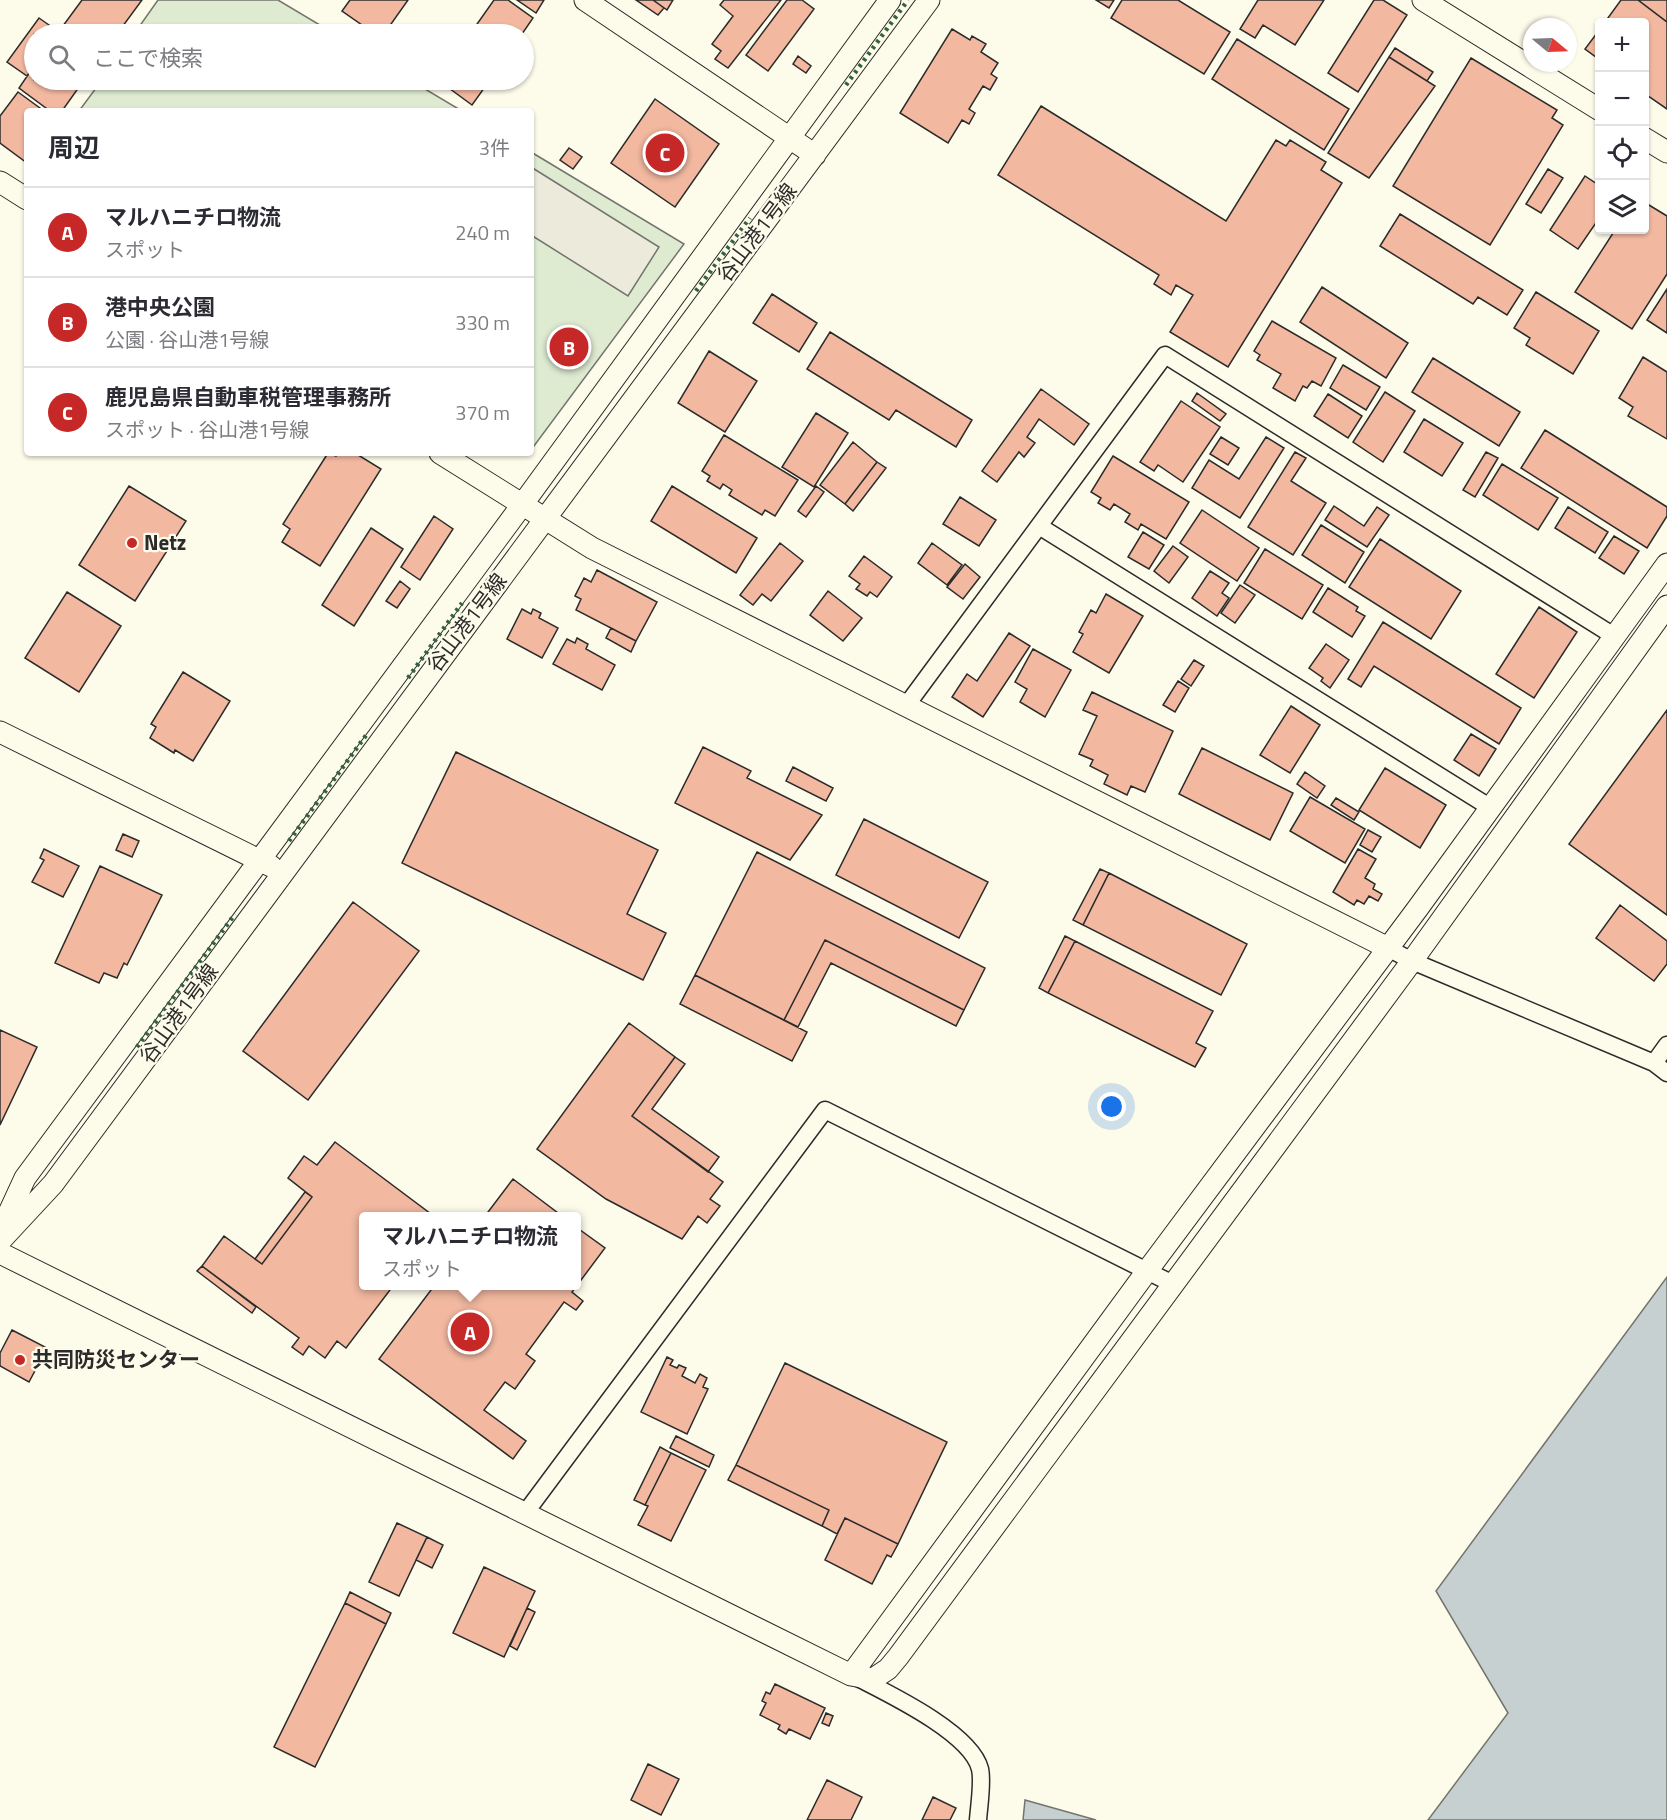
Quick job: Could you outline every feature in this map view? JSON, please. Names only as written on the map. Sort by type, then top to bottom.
[{"type":"street","points":[[585,0],[815,155]]},
{"type":"street","name":"谷山港1号線","points":[[0,1232],[25,1178],[522,505],[890,0]]},
{"type":"street","name":"谷山港1号線","points":[[0,1241],[49,1189],[929,0]]},
{"type":"street","points":[[1423,0],[1595,108]]},
{"type":"street","points":[[1649,141],[1667,152]]},
{"type":"street","points":[[0,182],[24,197]]},
{"type":"street","points":[[906,706],[1165,354],[1614,636]]},
{"type":"street","points":[[445,456],[592,548],[1412,961],[1660,1068],[1667,1045]]},
{"type":"street","points":[[1039,526],[1491,808]]},
{"type":"street","points":[[851,1675],[1491,808],[1667,564]]},
{"type":"street","points":[[851,1675],[873,1679],[888,1669],[898,1658],[1412,961],[1667,606]]},
{"type":"street","points":[[0,732],[282,872]]},
{"type":"street","points":[[526,1512],[825,1110],[1173,1284]]},
{"type":"street","points":[[0,1253],[526,1512],[921,1711],[968,1748],[980,1768],[978,1820]]},
{"type":"green space","points":[[158,0],[278,0],[318,24],[141,24]]},
{"type":"green space","points":[[95,90],[427,90],[457,108],[81,108]]},
{"type":"green space","points":[[534,154],[684,244],[534,446]]},
{"type":"shaded area","points":[[534,169],[659,247],[628,296],[534,237]]},
{"type":"shaded area","points":[[1667,1277],[1667,1820],[1428,1820],[1508,1713],[1436,1591]]},
{"type":"shaded area","points":[[1025,1800],[1096,1820],[1023,1820]]},
{"type":"building","points":[[82,0],[142,0],[124,24],[64,24]]},
{"type":"building","points":[[350,0],[408,0],[391,24],[361,24],[342,11]]},
{"type":"building","points":[[494,0],[508,0],[533,18],[529,24],[477,24]]},
{"type":"building","points":[[517,0],[544,0],[536,13]]},
{"type":"building","points":[[636,0],[653,0],[664,8],[658,15]]},
{"type":"building","points":[[653,0],[673,0],[667,10]]},
{"type":"building","points":[[724,0],[781,0],[728,68],[715,59],[721,51],[712,44],[733,16],[720,5]]},
{"type":"building","points":[[787,0],[802,0],[814,9],[768,71],[746,55]]},
{"type":"building","points":[[1096,0],[1114,0],[1109,8]]},
{"type":"building","points":[[1122,0],[1178,0],[1230,32],[1204,74],[1111,18]]},
{"type":"building","points":[[1258,0],[1324,0],[1295,45],[1263,25],[1255,38],[1240,29]]},
{"type":"building","points":[[1374,0],[1383,0],[1407,15],[1358,92],[1328,73]]},
{"type":"building","points":[[1621,0],[1638,0],[1667,22],[1667,109],[1649,96],[1649,18],[1608,18]]},
{"type":"building","points":[[1638,0],[1667,0],[1667,22]]},
{"type":"building","points":[[39,18],[48,24],[35,24]]},
{"type":"building","points":[[952,29],[970,40],[972,36],[986,44],[981,52],[998,63],[991,74],[997,78],[990,90],[983,86],[969,109],[975,113],[969,124],[962,120],[948,143],[900,113]]},
{"type":"building","points":[[1595,36],[1595,56],[1585,49]]},
{"type":"building","points":[[24,39],[24,74],[7,62]]},
{"type":"building","points":[[1237,39],[1349,109],[1324,150],[1212,79]]},
{"type":"building","points":[[1395,48],[1433,72],[1427,81],[1389,57]]},
{"type":"building","points":[[798,56],[811,66],[806,73],[793,64]]},
{"type":"building","points":[[1389,57],[1435,86],[1369,178],[1328,153]]},
{"type":"building","points":[[1471,58],[1557,110],[1552,118],[1563,125],[1490,245],[1393,186]]},
{"type":"building","points":[[24,81],[24,90],[77,90],[64,108],[46,108],[19,88]]},
{"type":"building","points":[[452,90],[483,90],[472,105]]},
{"type":"building","points":[[18,92],[40,108],[24,108],[24,161],[0,143],[0,116]]},
{"type":"building","points":[[655,99],[719,144],[675,207],[611,163]]},
{"type":"building","points":[[1041,106],[1226,221],[1276,140],[1286,146],[1290,140],[1326,162],[1321,170],[1342,183],[1228,367],[1170,332],[1193,295],[1176,285],[1171,295],[1154,284],[1159,275],[998,175]]},
{"type":"building","points":[[569,148],[582,157],[573,169],[560,160]]},
{"type":"building","points":[[1548,169],[1563,178],[1541,213],[1526,204]]},
{"type":"building","points":[[1585,176],[1595,183],[1595,224],[1578,249],[1550,230]]},
{"type":"building","points":[[1649,205],[1667,216],[1667,274],[1632,329],[1575,292],[1612,234],[1649,234]]},
{"type":"building","points":[[1400,214],[1523,290],[1507,315],[1478,297],[1473,304],[1380,246]]},
{"type":"building","points":[[1322,287],[1408,343],[1386,378],[1300,322]]},
{"type":"building","points":[[1667,289],[1667,333],[1647,320]]},
{"type":"building","points":[[1536,292],[1599,331],[1573,374],[1526,345],[1530,338],[1514,328]]},
{"type":"building","points":[[772,294],[817,323],[799,352],[753,323]]},
{"type":"building","points":[[1272,321],[1336,358],[1321,386],[1312,381],[1307,388],[1303,386],[1295,401],[1273,388],[1281,374],[1257,360],[1260,355],[1254,351]]},
{"type":"building","points":[[830,332],[972,420],[956,447],[896,410],[889,420],[807,369]]},
{"type":"building","points":[[709,351],[757,381],[725,432],[678,403]]},
{"type":"building","points":[[1643,357],[1667,372],[1667,439],[1628,416],[1633,407],[1619,398]]},
{"type":"building","points":[[1433,358],[1520,412],[1499,446],[1412,392]]},
{"type":"building","points":[[1343,365],[1380,387],[1366,410],[1330,388]]},
{"type":"building","points":[[1041,389],[1089,424],[1074,445],[1039,419],[1027,437],[1035,443],[1024,457],[1019,452],[997,482],[982,471]]},
{"type":"building","points":[[1385,392],[1415,411],[1383,462],[1353,442]]},
{"type":"building","points":[[1197,393],[1226,414],[1220,421],[1192,401]]},
{"type":"building","points":[[1328,394],[1362,416],[1348,438],[1314,416]]},
{"type":"building","points":[[1181,401],[1220,427],[1183,482],[1158,465],[1154,471],[1140,462]]},
{"type":"building","points":[[816,413],[848,433],[814,487],[782,467]]},
{"type":"building","points":[[1424,419],[1463,443],[1442,476],[1404,452]]},
{"type":"building","points":[[1545,430],[1667,507],[1667,516],[1647,548],[1521,468]]},
{"type":"building","points":[[724,435],[798,480],[775,516],[765,510],[762,515],[729,495],[732,490],[723,484],[720,489],[707,481],[710,476],[702,471]]},
{"type":"building","points":[[1221,437],[1239,448],[1228,465],[1210,454]]},
{"type":"building","points":[[1266,437],[1284,448],[1240,518],[1192,488],[1209,460],[1239,479]]},
{"type":"building","points":[[853,442],[877,462],[845,504],[820,485]]},
{"type":"building","points":[[1295,452],[1306,458],[1291,481],[1326,503],[1293,555],[1248,527]]},
{"type":"building","points":[[1486,452],[1498,458],[1475,497],[1463,490]]},
{"type":"building","points":[[326,456],[360,456],[381,469],[320,566],[282,542],[290,529],[283,524]]},
{"type":"building","points":[[1113,456],[1189,502],[1166,539],[1141,524],[1138,530],[1125,522],[1130,514],[1114,504],[1110,510],[1098,503],[1101,498],[1091,492]]},
{"type":"building","points":[[877,462],[886,468],[853,511],[845,504]]},
{"type":"building","points":[[1502,464],[1558,498],[1538,530],[1483,495]]},
{"type":"building","name":"Netz","points":[[129,486],[186,521],[135,601],[79,565]]},
{"type":"building","points":[[672,486],[757,538],[736,573],[651,521]]},
{"type":"building","points":[[816,486],[824,492],[806,517],[798,511]]},
{"type":"building","points":[[960,497],[996,520],[979,546],[943,524]]},
{"type":"building","points":[[1334,506],[1364,526],[1377,507],[1389,515],[1367,547],[1325,520]]},
{"type":"building","points":[[1568,507],[1608,532],[1595,553],[1555,528]]},
{"type":"building","points":[[1202,510],[1259,548],[1237,581],[1180,543]]},
{"type":"building","points":[[434,516],[453,529],[420,580],[401,567]]},
{"type":"building","points":[[1321,525],[1364,552],[1345,583],[1302,555]]},
{"type":"building","points":[[371,528],[403,549],[354,626],[322,605]]},
{"type":"building","points":[[1143,532],[1164,545],[1149,569],[1128,557]]},
{"type":"building","points":[[1614,536],[1639,551],[1624,574],[1599,558]]},
{"type":"building","points":[[1380,539],[1461,591],[1431,639],[1349,587]]},
{"type":"building","points":[[780,543],[803,561],[771,601],[762,594],[753,605],[740,595]]},
{"type":"building","points":[[932,543],[962,565],[947,585],[918,563]]},
{"type":"building","points":[[1173,546],[1188,557],[1169,583],[1154,571]]},
{"type":"building","points":[[1265,549],[1323,585],[1302,619],[1244,583]]},
{"type":"building","points":[[864,556],[892,577],[877,597],[870,592],[867,596],[856,589],[860,584],[849,576]]},
{"type":"building","points":[[965,564],[980,577],[963,599],[947,587]]},
{"type":"building","points":[[597,570],[657,602],[636,641],[576,610],[581,599],[575,596],[584,578],[591,582]]},
{"type":"building","points":[[1210,571],[1229,583],[1222,593],[1229,598],[1217,616],[1192,598]]},
{"type":"building","points":[[400,581],[410,589],[397,608],[386,601]]},
{"type":"building","points":[[1240,585],[1255,595],[1235,623],[1221,613]]},
{"type":"building","points":[[1328,588],[1358,607],[1356,611],[1365,616],[1352,637],[1313,612]]},
{"type":"building","points":[[828,591],[862,618],[843,641],[810,615]]},
{"type":"building","points":[[67,592],[121,626],[79,692],[25,658]]},
{"type":"building","points":[[1106,594],[1143,616],[1109,673],[1073,652],[1083,634],[1079,632],[1091,610],[1096,613]]},
{"type":"building","points":[[1539,607],[1577,632],[1534,698],[1496,674]]},
{"type":"building","points":[[522,609],[531,614],[533,609],[541,613],[539,618],[558,628],[542,658],[507,639]]},
{"type":"building","points":[[1383,622],[1521,708],[1499,744],[1374,666],[1361,687],[1348,679]]},
{"type":"building","points":[[611,628],[636,641],[631,652],[606,638]]},
{"type":"building","points":[[1009,633],[1030,646],[983,717],[952,697],[967,674],[977,681]]},
{"type":"building","points":[[577,638],[588,644],[586,649],[615,665],[602,690],[553,664],[567,639],[575,643]]},
{"type":"building","points":[[1326,644],[1349,660],[1330,688],[1321,681],[1323,678],[1309,668]]},
{"type":"building","points":[[1033,649],[1071,670],[1045,717],[1020,702],[1027,689],[1015,682]]},
{"type":"building","points":[[1194,660],[1204,666],[1191,686],[1181,679]]},
{"type":"building","points":[[183,672],[230,701],[193,761],[175,750],[174,753],[150,738],[156,727],[151,724]]},
{"type":"building","points":[[1178,681],[1189,688],[1175,712],[1163,705]]},
{"type":"building","points":[[1092,692],[1173,731],[1145,792],[1131,786],[1127,795],[1104,784],[1108,775],[1090,766],[1093,760],[1079,754],[1097,716],[1083,710]]},
{"type":"building","points":[[1291,706],[1320,725],[1290,773],[1260,755]]},
{"type":"building","points":[[1667,710],[1667,915],[1569,844]]},
{"type":"building","points":[[1471,734],[1496,749],[1479,776],[1454,760]]},
{"type":"building","points":[[703,747],[751,771],[747,778],[822,815],[790,860],[675,803]]},
{"type":"building","points":[[1202,748],[1293,793],[1270,840],[1179,794]]},
{"type":"building","points":[[456,752],[658,850],[627,914],[666,933],[643,980],[402,863]]},
{"type":"building","points":[[793,767],[833,788],[826,801],[786,781]]},
{"type":"building","points":[[1385,768],[1446,805],[1420,848],[1359,810]]},
{"type":"building","points":[[1305,772],[1325,786],[1317,798],[1297,784]]},
{"type":"building","points":[[1310,797],[1365,829],[1345,863],[1290,831]]},
{"type":"building","points":[[1336,798],[1359,812],[1354,820],[1331,805]]},
{"type":"building","points":[[864,819],[988,882],[959,938],[836,875]]},
{"type":"building","points":[[1368,830],[1381,837],[1372,852],[1360,845]]},
{"type":"building","points":[[123,834],[139,841],[132,857],[116,850]]},
{"type":"building","points":[[44,849],[79,866],[63,897],[32,882],[44,860],[40,858]]},
{"type":"building","points":[[1358,849],[1376,859],[1365,878],[1375,884],[1373,889],[1382,894],[1378,901],[1369,896],[1364,904],[1357,900],[1354,905],[1333,892]]},
{"type":"building","points":[[757,852],[985,968],[964,1010],[825,940],[784,1020],[695,975]]},
{"type":"building","points":[[100,866],[162,895],[127,965],[124,963],[117,978],[104,973],[99,983],[55,963]]},
{"type":"building","points":[[1100,869],[1109,873],[1083,925],[1073,920]]},
{"type":"building","points":[[1109,873],[1247,944],[1221,995],[1083,925]]},
{"type":"building","points":[[353,902],[419,951],[308,1100],[243,1051]]},
{"type":"building","points":[[1620,905],[1667,941],[1667,964],[1654,981],[1596,938]]},
{"type":"building","points":[[1065,936],[1075,941],[1048,993],[1039,988]]},
{"type":"building","points":[[825,940],[964,1010],[956,1026],[831,963],[798,1027],[784,1020]]},
{"type":"building","points":[[1075,941],[1213,1011],[1196,1043],[1206,1048],[1195,1067],[1048,993]]},
{"type":"building","points":[[695,975],[807,1032],[792,1061],[680,1004]]},
{"type":"building","points":[[629,1023],[675,1057],[632,1116],[723,1182],[710,1199],[720,1206],[707,1223],[698,1216],[682,1239],[606,1199],[537,1149]]},
{"type":"building","points":[[0,1030],[37,1047],[0,1125]]},
{"type":"building","points":[[675,1057],[685,1064],[652,1109],[719,1157],[708,1172],[632,1116]]},
{"type":"building","points":[[335,1142],[428,1212],[359,1212],[359,1290],[390,1290],[346,1348],[337,1341],[325,1358],[309,1346],[303,1355],[292,1347],[299,1338],[202,1266],[224,1236],[262,1264],[312,1197],[288,1178],[304,1156],[317,1165]]},
{"type":"building","points":[[513,1179],[557,1212],[488,1212]]},
{"type":"building","points":[[305,1192],[312,1197],[262,1264],[255,1259]]},
{"type":"building","points":[[581,1231],[605,1248],[581,1280]]},
{"type":"building","points":[[202,1266],[256,1307],[252,1313],[197,1271]]},
{"type":"building","points":[[431,1290],[574,1290],[572,1292],[583,1301],[576,1310],[564,1302],[526,1354],[535,1361],[515,1389],[505,1382],[484,1410],[526,1441],[513,1459],[379,1359]]},
{"type":"building","name":"共同防災センター","points":[[12,1330],[47,1348],[29,1382],[0,1366],[0,1353]]},
{"type":"building","points":[[667,1357],[673,1360],[670,1365],[686,1368],[682,1376],[695,1383],[700,1374],[707,1378],[703,1387],[708,1389],[687,1434],[641,1412]]},
{"type":"building","points":[[785,1363],[947,1442],[898,1544],[845,1518],[837,1534],[822,1526],[829,1510],[736,1465]]},
{"type":"building","points":[[676,1436],[714,1455],[709,1467],[670,1448]]},
{"type":"building","points":[[660,1447],[671,1453],[645,1505],[634,1500]]},
{"type":"building","points":[[671,1453],[706,1470],[671,1541],[638,1525],[648,1506],[645,1505]]},
{"type":"building","points":[[736,1465],[829,1510],[822,1526],[728,1480]]},
{"type":"building","points":[[845,1518],[898,1544],[891,1557],[887,1555],[872,1584],[825,1560]]},
{"type":"building","points":[[397,1523],[427,1537],[399,1596],[369,1582]]},
{"type":"building","points":[[427,1537],[443,1545],[432,1568],[416,1560]]},
{"type":"building","points":[[484,1567],[535,1591],[504,1657],[453,1633]]},
{"type":"building","points":[[350,1592],[391,1613],[386,1624],[345,1603]]},
{"type":"building","points":[[345,1603],[386,1624],[315,1767],[274,1747]]},
{"type":"building","points":[[527,1608],[535,1612],[517,1650],[510,1646]]},
{"type":"building","points":[[775,1684],[825,1708],[810,1739],[789,1729],[786,1734],[778,1729],[780,1725],[760,1715],[766,1703],[762,1701],[766,1692],[770,1694]]},
{"type":"building","points":[[826,1713],[833,1716],[829,1726],[822,1723]]},
{"type":"building","points":[[648,1764],[679,1779],[661,1815],[631,1800]]},
{"type":"building","points":[[827,1780],[862,1797],[851,1820],[807,1820]]},
{"type":"building","points":[[933,1797],[956,1808],[950,1820],[922,1820]]},
{"type":"hedge","points":[[846,85],[908,0]]},
{"type":"hedge","points":[[696,291],[750,218]]},
{"type":"hedge","points":[[408,678],[462,603]]},
{"type":"hedge","points":[[289,841],[367,734]]},
{"type":"hedge","points":[[137,1047],[235,914]]},
{"type":"place","name":"鹿児島県自動車税管理事務所","points":[[665,153]]},
{"type":"place","name":"港中央公園","points":[[569,347]]},
{"type":"place","name":"Netz","points":[[132,543]]},
{"type":"place","name":"マルハニチロ物流","points":[[470,1332]]},
{"type":"place","name":"共同防災センター","points":[[20,1360]]}]
